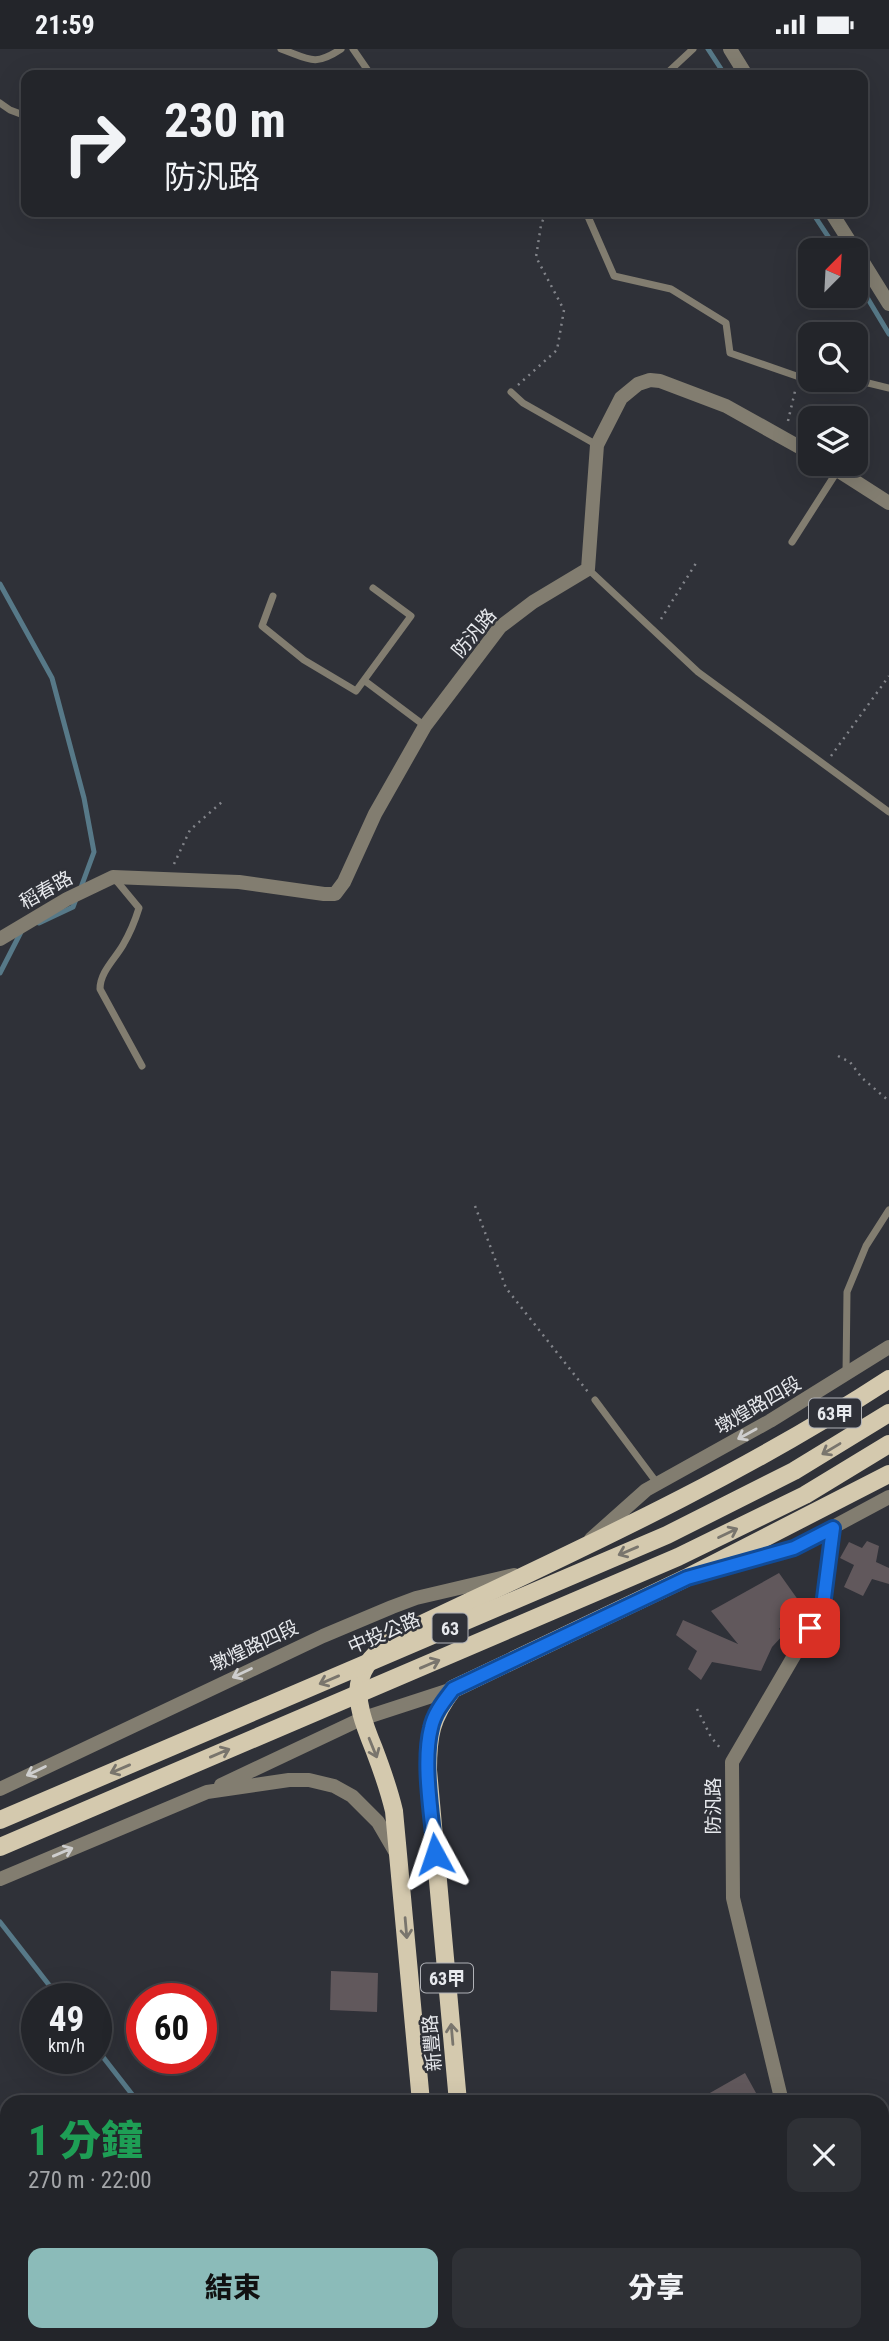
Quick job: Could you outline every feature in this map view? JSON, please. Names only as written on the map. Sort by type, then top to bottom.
[{"type":"main road","name":"63甲","points":[[400,1860],[390,1793],[361,1719],[358,1704],[358,1687],[362,1672],[372,1656],[401,1634],[654,1513],[780,1445],[889,1379]]},
{"type":"main road","name":"中投公路","points":[[0,1821],[667,1535],[794,1471],[889,1413]]},
{"type":"main road","name":"63","points":[[0,1847],[678,1557],[805,1495],[889,1444]]},
{"type":"main road","points":[[453,1689],[687,1578],[889,1474]]},
{"type":"main road","name":"新豐路","points":[[453,1689],[440,1706],[431,1725],[428,1744],[435,1854],[457,2095]]},
{"type":"main road","name":"新豐路","points":[[400,1860],[420,2095]]},
{"type":"street","points":[[730,49],[743,70]]},
{"type":"street","points":[[834,217],[848,238]]},
{"type":"street","points":[[868,270],[889,304]]},
{"type":"street","points":[[588,569],[597,445],[621,398],[638,384],[650,380],[660,381],[726,406],[798,446]]},
{"type":"street","points":[[847,476],[889,503]]},
{"type":"street","name":"防汎路","points":[[113,877],[239,882],[335,894],[344,882],[375,814],[425,726],[500,627],[533,602],[588,569]]},
{"type":"street","name":"稻春路","points":[[0,939],[67,899],[113,877]]},
{"type":"street","name":"墩煌路四段","points":[[582,1548],[646,1490],[770,1421],[889,1347]]},
{"type":"street","points":[[687,1578],[794,1548],[889,1497]]},
{"type":"street","name":"防汎路","points":[[780,2095],[733,1898],[732,1762],[823,1606],[833,1528]]},
{"type":"street","name":"墩煌路四段","points":[[0,1789],[299,1647],[392,1607],[416,1598],[536,1570]]},
{"type":"street","points":[[0,1878],[207,1792],[361,1719],[453,1689]]},
{"type":"street","points":[[207,1792],[289,1780],[309,1780],[334,1786],[368,1809],[400,1860]]},
{"type":"lane","points":[[281,49],[316,61],[324,60],[341,49]]},
{"type":"lane","points":[[353,49],[368,70]]},
{"type":"lane","points":[[670,70],[693,49]]},
{"type":"lane","points":[[0,103],[21,114]]},
{"type":"lane","points":[[588,217],[614,276],[671,289],[726,323],[730,353],[798,377]]},
{"type":"lane","points":[[868,383],[889,388]]},
{"type":"lane","points":[[511,392],[523,403],[597,445]]},
{"type":"lane","points":[[792,542],[828,476]]},
{"type":"lane","points":[[588,569],[698,672],[889,812]]},
{"type":"lane","points":[[273,596],[262,627],[304,660],[356,691],[411,616],[373,588]]},
{"type":"lane","points":[[365,681],[425,726]]},
{"type":"lane","points":[[113,877],[139,908],[124,944],[100,979],[100,989],[142,1066]]},
{"type":"lane","points":[[846,1375],[848,1292],[866,1246],[889,1210]]},
{"type":"lane","points":[[594,1400],[657,1484]]},
{"type":"path","points":[[511,392],[557,350],[564,310],[536,257],[544,217]]},
{"type":"path","points":[[784,438],[798,381]]},
{"type":"path","points":[[654,631],[698,560]]},
{"type":"path","points":[[825,765],[889,676]]},
{"type":"path","points":[[166,879],[190,830],[223,801]]},
{"type":"path","points":[[838,1056],[850,1062],[862,1078],[889,1101]]},
{"type":"path","points":[[475,1206],[506,1288],[594,1400]]},
{"type":"path","points":[[697,1709],[711,1737],[732,1762]]},
{"type":"building","points":[[867,1541],[879,1546],[876,1562],[889,1568],[889,1584],[872,1579],[863,1596],[844,1587],[854,1565],[840,1558],[849,1542],[862,1548]]},
{"type":"building","points":[[779,1573],[801,1604],[779,1629],[785,1633],[772,1647],[761,1671],[712,1662],[701,1680],[688,1669],[697,1651],[676,1635],[683,1620],[738,1644],[711,1611]]},
{"type":"building","points":[[331,1971],[378,1973],[377,2012],[330,2010]]},
{"type":"building","points":[[745,2073],[757,2095],[706,2095]]},
{"type":"waterway","points":[[708,49],[722,70]]},
{"type":"waterway","points":[[815,217],[829,238]]},
{"type":"waterway","points":[[868,299],[889,334]]},
{"type":"waterway","points":[[0,584],[52,678],[84,798],[94,852],[80,890]]},
{"type":"waterway","points":[[39,923],[73,907],[76,899]]},
{"type":"waterway","points":[[0,973],[21,932]]},
{"type":"waterway","points":[[0,1922],[48,1983]]},
{"type":"waterway","points":[[112,2069],[133,2095]]},
{"type":"route","points":[[435,1854],[428,1744],[431,1725],[440,1706],[453,1689],[687,1578],[794,1548],[833,1528],[823,1606],[810,1628]]}]
